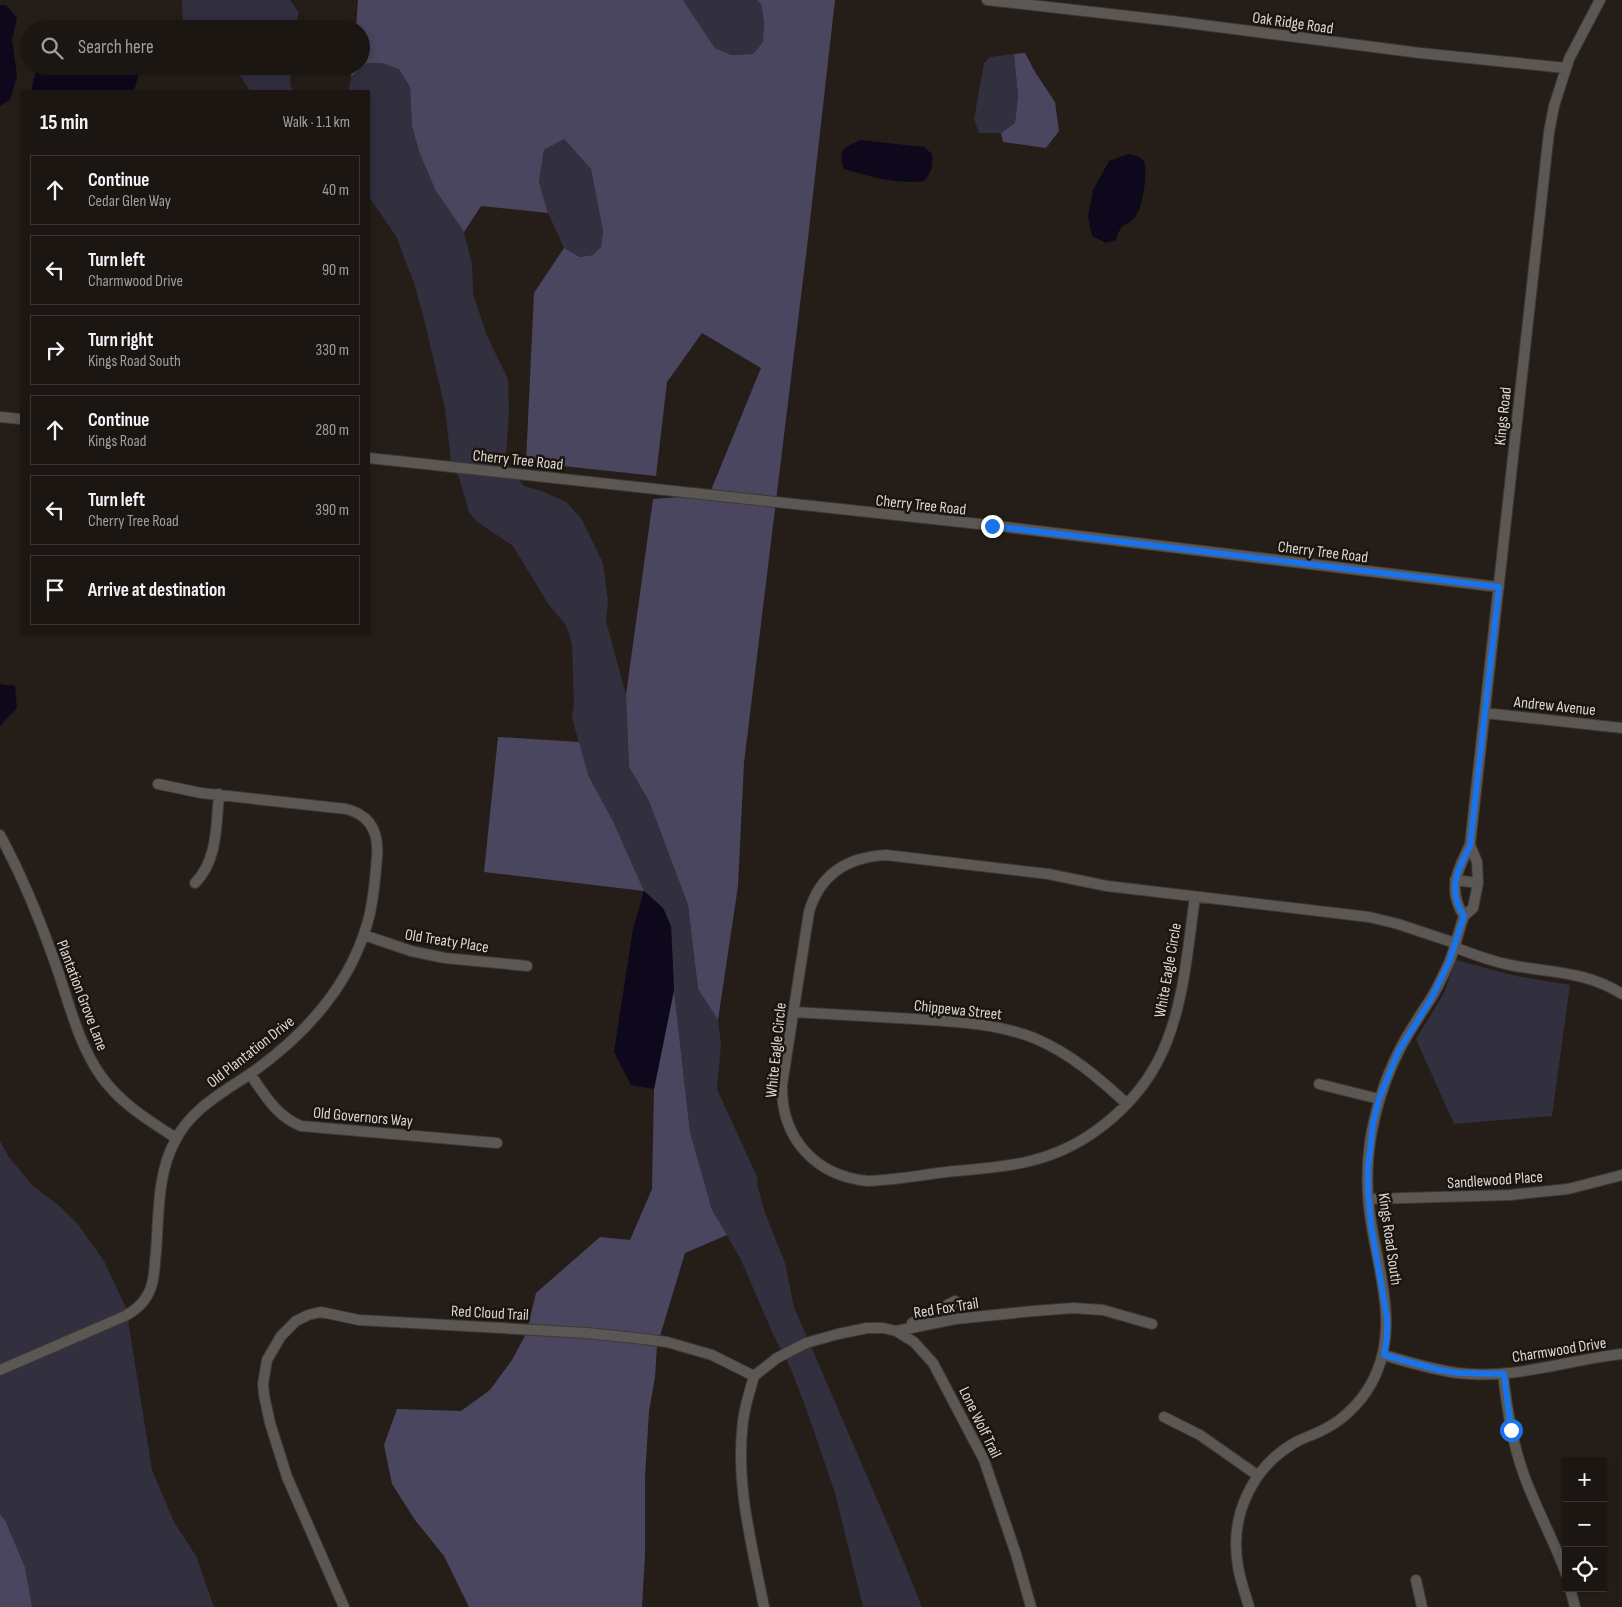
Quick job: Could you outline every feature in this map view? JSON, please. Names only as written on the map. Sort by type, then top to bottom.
[{"type":"street","name":"Oak Ridge Road","points":[[987,0],[1172,21],[1420,53],[1566,68]]},
{"type":"street","name":"Kings Road","points":[[1464,916],[1458,907],[1454,894],[1455,880],[1470,846],[1549,132],[1554,106],[1566,68],[1577,41],[1600,0]]},
{"type":"street","points":[[0,417],[20,419]]},
{"type":"street","name":"Cherry Tree Road","points":[[370,458],[1007,528],[1499,587]]},
{"type":"street","name":"Andrew Avenue","points":[[1484,713],[1622,728]]},
{"type":"street","name":"Old Plantation Drive","points":[[0,1370],[125,1316],[142,1304],[152,1286],[164,1170],[176,1138],[195,1114],[216,1096],[250,1074],[292,1040],[318,1015],[346,975],[364,935],[373,902],[378,845],[373,828],[366,819],[357,813],[346,809],[220,794],[158,784]]},
{"type":"street","points":[[196,883],[205,872],[213,851],[220,794]]},
{"type":"street","name":"Plantation Grove Lane","points":[[0,834],[28,895],[94,1064],[113,1091],[127,1105],[176,1138]]},
{"type":"street","name":"Kings Road","points":[[1454,945],[1464,916],[1473,908],[1478,883],[1477,862],[1470,846]]},
{"type":"street","name":"White Eagle Circle","points":[[1195,897],[1182,991],[1176,1017],[1160,1059],[1145,1082],[1126,1104],[1087,1137],[1063,1149],[1031,1161],[879,1180],[848,1178],[829,1170],[813,1159],[795,1138],[786,1119],[782,1099],[782,1085],[809,912],[821,885],[844,865],[861,858],[886,855],[1048,874],[1108,886],[1369,917],[1398,924],[1454,945]]},
{"type":"street","points":[[1455,880],[1478,883]]},
{"type":"street","name":"Old Treaty Place","points":[[364,935],[411,951],[445,958],[527,966]]},
{"type":"street","points":[[1454,945],[1490,960],[1511,965],[1585,976],[1608,985],[1622,994]]},
{"type":"street","name":"Kings Road South","points":[[1249,1607],[1238,1566],[1236,1536],[1244,1502],[1257,1475],[1283,1450],[1299,1440],[1325,1429],[1350,1410],[1368,1388],[1384,1355],[1387,1318],[1371,1225],[1368,1168],[1369,1146],[1379,1099],[1398,1052],[1431,999],[1449,962],[1454,945]]},
{"type":"street","name":"Chippewa Street","points":[[793,1012],[971,1023],[1012,1030],[1042,1042],[1072,1059],[1101,1080],[1126,1104]]},
{"type":"street","name":"Old Governors Way","points":[[250,1074],[277,1112],[301,1126],[497,1142]]},
{"type":"street","points":[[1319,1084],[1379,1099]]},
{"type":"street","name":"Sandlewood Place","points":[[1369,1199],[1510,1195],[1568,1189],[1622,1175]]},
{"type":"street","points":[[896,1331],[955,1301]]},
{"type":"street","name":"Red Fox Trail","points":[[754,1376],[777,1358],[806,1343],[867,1328],[883,1328],[896,1331],[955,1319],[1034,1310],[1073,1308],[1103,1310],[1152,1324]]},
{"type":"street","name":"Red Cloud Trail","points":[[344,1607],[287,1477],[272,1432],[264,1395],[263,1378],[267,1360],[281,1336],[296,1321],[321,1312],[359,1320],[587,1333],[644,1339],[675,1344],[712,1356],[754,1376]]},
{"type":"street","name":"Lone Wolf Trail","points":[[896,1331],[914,1342],[933,1363],[984,1460],[1016,1554],[1031,1607]]},
{"type":"street","name":"Charmwood Drive","points":[[1384,1355],[1439,1370],[1460,1373],[1504,1374],[1622,1354]]},
{"type":"street","points":[[1504,1374],[1511,1430],[1519,1459],[1531,1494],[1562,1565]]},
{"type":"street","points":[[754,1376],[743,1419],[741,1471],[747,1525],[764,1607]]},
{"type":"street","points":[[1164,1417],[1206,1438],[1257,1475]]},
{"type":"street","points":[[1416,1580],[1422,1607]]},
{"type":"street","points":[[1571,1592],[1575,1607]]},
{"type":"shaded area","points":[[182,0],[290,0],[299,13],[297,20],[183,20]]},
{"type":"shaded area","points":[[358,0],[683,0],[715,48],[731,55],[753,54],[763,42],[764,22],[761,4],[757,0],[835,0],[744,763],[738,886],[718,1020],[698,989],[688,905],[649,801],[629,767],[626,695],[653,499],[709,495],[761,368],[702,333],[667,382],[656,476],[526,462],[534,293],[564,248],[580,257],[593,255],[601,247],[603,231],[591,169],[564,139],[544,150],[539,182],[548,213],[481,206],[464,232],[436,191],[420,154],[412,126],[410,87],[399,69],[381,63],[370,63],[370,20],[357,20]]},
{"type":"shaded area","points":[[683,0],[757,0],[761,3],[764,22],[763,42],[753,54],[731,55],[715,48]]},
{"type":"shaded area","points":[[0,5],[6,5],[17,18],[12,40],[17,76],[10,100],[0,106]]},
{"type":"shaded area","points":[[1025,53],[1055,102],[1059,131],[1046,148],[1003,142],[1001,133],[1015,123],[1018,96],[1014,54]]},
{"type":"shaded area","points":[[1014,54],[1018,96],[1015,123],[1001,133],[979,133],[974,119],[984,63],[990,57]]},
{"type":"shaded area","points":[[370,63],[381,63],[399,69],[410,87],[412,126],[436,191],[464,232],[472,264],[473,294],[487,336],[508,379],[509,414],[506,454],[508,467],[524,486],[544,492],[566,502],[581,518],[603,563],[608,601],[606,621],[626,695],[629,767],[649,801],[688,905],[698,989],[718,1020],[721,1044],[717,1089],[758,1179],[757,1184],[765,1213],[785,1263],[794,1307],[922,1607],[863,1607],[835,1493],[806,1408],[791,1369],[773,1334],[741,1260],[712,1210],[690,1132],[674,990],[671,926],[663,908],[644,891],[613,821],[589,777],[572,718],[574,704],[572,644],[566,625],[549,605],[513,546],[476,521],[469,512],[459,478],[451,462],[445,408],[414,283],[396,236],[370,198],[370,90],[349,90],[351,77],[353,75],[370,75]]},
{"type":"shaded area","points":[[35,75],[138,75],[134,90],[31,90]]},
{"type":"shaded area","points":[[240,75],[291,75],[290,85],[293,90],[249,90]]},
{"type":"shaded area","points":[[564,139],[591,169],[603,231],[601,247],[593,255],[580,257],[564,248],[548,213],[539,182],[544,150]]},
{"type":"shaded area","points":[[861,140],[924,147],[932,154],[932,165],[929,175],[924,181],[904,182],[844,169],[842,153],[846,147]]},
{"type":"shaded area","points":[[1128,154],[1140,158],[1145,164],[1143,197],[1138,213],[1132,221],[1122,227],[1116,240],[1106,243],[1092,236],[1088,217],[1093,190],[1109,161]]},
{"type":"shaded area","points":[[0,684],[15,686],[17,708],[0,726]]},
{"type":"shaded area","points":[[498,737],[579,742],[589,777],[613,821],[644,891],[484,872]]},
{"type":"shaded area","points":[[644,891],[663,908],[671,926],[674,990],[654,1089],[631,1085],[614,1052],[633,929]]},
{"type":"shaded area","points":[[1456,960],[1516,976],[1570,985],[1552,1116],[1454,1124],[1416,1039],[1444,993]]},
{"type":"shaded area","points":[[674,990],[690,1132],[712,1210],[727,1235],[685,1253],[657,1346],[655,1377],[649,1411],[645,1477],[645,1555],[642,1607],[469,1607],[444,1556],[415,1520],[392,1484],[384,1445],[397,1409],[461,1411],[490,1390],[512,1360],[526,1334],[536,1293],[600,1237],[630,1240],[652,1189],[654,1089]]},
{"type":"shaded area","points":[[0,1141],[8,1156],[33,1186],[57,1204],[77,1223],[104,1261],[126,1308],[152,1470],[174,1522],[196,1556],[214,1607],[32,1607],[25,1567],[5,1520],[0,1514]]},
{"type":"shaded area","points":[[0,1514],[5,1520],[25,1567],[32,1607],[0,1607]]},
{"type":"route","points":[[992,526],[1499,587],[1470,846],[1455,880],[1454,894],[1458,907],[1464,916],[1449,962],[1431,999],[1423,1009],[1398,1052],[1379,1099],[1369,1146],[1368,1190],[1371,1225],[1387,1318],[1384,1355],[1439,1370],[1460,1373],[1504,1374],[1511,1430]]}]
